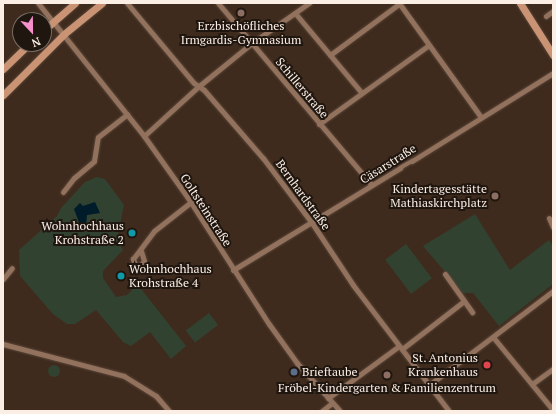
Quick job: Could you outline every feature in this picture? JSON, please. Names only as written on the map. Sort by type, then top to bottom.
[{"type":"main road","points":[[54,21],[75,3]]},
{"type":"main road","points":[[3,95],[64,34],[102,3]]},
{"type":"main road","points":[[520,3],[553,55]]},
{"type":"main road","points":[[3,68],[20,52]]},
{"type":"street","name":"Goltsteinstraße","points":[[38,3],[54,21],[144,136],[190,202],[233,270],[285,347],[340,411]]},
{"type":"street","name":"Bernhardstraße","points":[[127,3],[198,86],[263,158],[312,223],[353,285],[449,411]]},
{"type":"street","name":"Schillerstraße","points":[[218,3],[372,185]]},
{"type":"street","points":[[144,136],[198,86],[252,43],[308,3]]},
{"type":"street","points":[[330,55],[399,3],[481,117]]},
{"type":"street","points":[[546,16],[553,11]]},
{"type":"street","points":[[295,12],[362,94]]},
{"type":"street","points":[[319,124],[429,45]]},
{"type":"street","name":"Cäsarstraße","points":[[233,270],[312,223],[553,73]]},
{"type":"street","points":[[63,192],[74,178],[94,161],[98,137],[127,114]]},
{"type":"street","points":[[141,251],[158,227],[190,202]]},
{"type":"street","points":[[549,218],[553,226]]},
{"type":"street","points":[[3,279],[12,268]]},
{"type":"street","points":[[445,274],[472,312]]},
{"type":"street","points":[[429,385],[553,291]]},
{"type":"street","points":[[328,398],[464,301]]},
{"type":"street","points":[[493,337],[553,410]]},
{"type":"street","points":[[3,344],[107,370],[142,386],[169,411]]},
{"type":"street","points":[[532,384],[553,369]]},
{"type":"street","points":[[322,411],[332,403]]},
{"type":"green space","points":[[97,177],[105,179],[124,205],[117,239],[123,250],[103,271],[103,278],[116,297],[127,295],[136,286],[142,290],[186,346],[171,359],[150,332],[131,346],[123,342],[96,310],[75,324],[67,324],[53,314],[20,276],[19,250],[57,216],[61,208],[85,182]]},
{"type":"green space","points":[[475,214],[510,270],[549,240],[553,246],[553,284],[499,326],[473,293],[463,293],[423,246]]},
{"type":"green space","points":[[406,244],[432,278],[411,294],[385,260]]},
{"type":"green space","points":[[209,313],[218,325],[195,342],[186,330]]},
{"type":"green space","points":[[52,365],[56,365],[60,371],[56,377],[52,377],[48,373],[48,369]]},
{"type":"water","points":[[95,202],[100,213],[87,215],[86,226],[80,225],[74,209],[80,203],[83,206]]},
{"type":"place","name":"Erzbischöfliches Irmgardis-Gymnasium","points":[[241,13]]},
{"type":"place","name":"Kindertagesstätte Mathiaskirchplatz","points":[[495,196]]},
{"type":"place","name":"Wohnhochhaus Krohstraße 2","points":[[132,233]]},
{"type":"place","name":"Wohnhochhaus Krohstraße 4","points":[[121,276]]},
{"type":"place","name":"St. Antonius Krankenhaus","points":[[487,365]]},
{"type":"place","name":"Brieftaube","points":[[294,372]]},
{"type":"place","name":"Fröbel-Kindergarten & Familienzentrum","points":[[387,375]]}]
